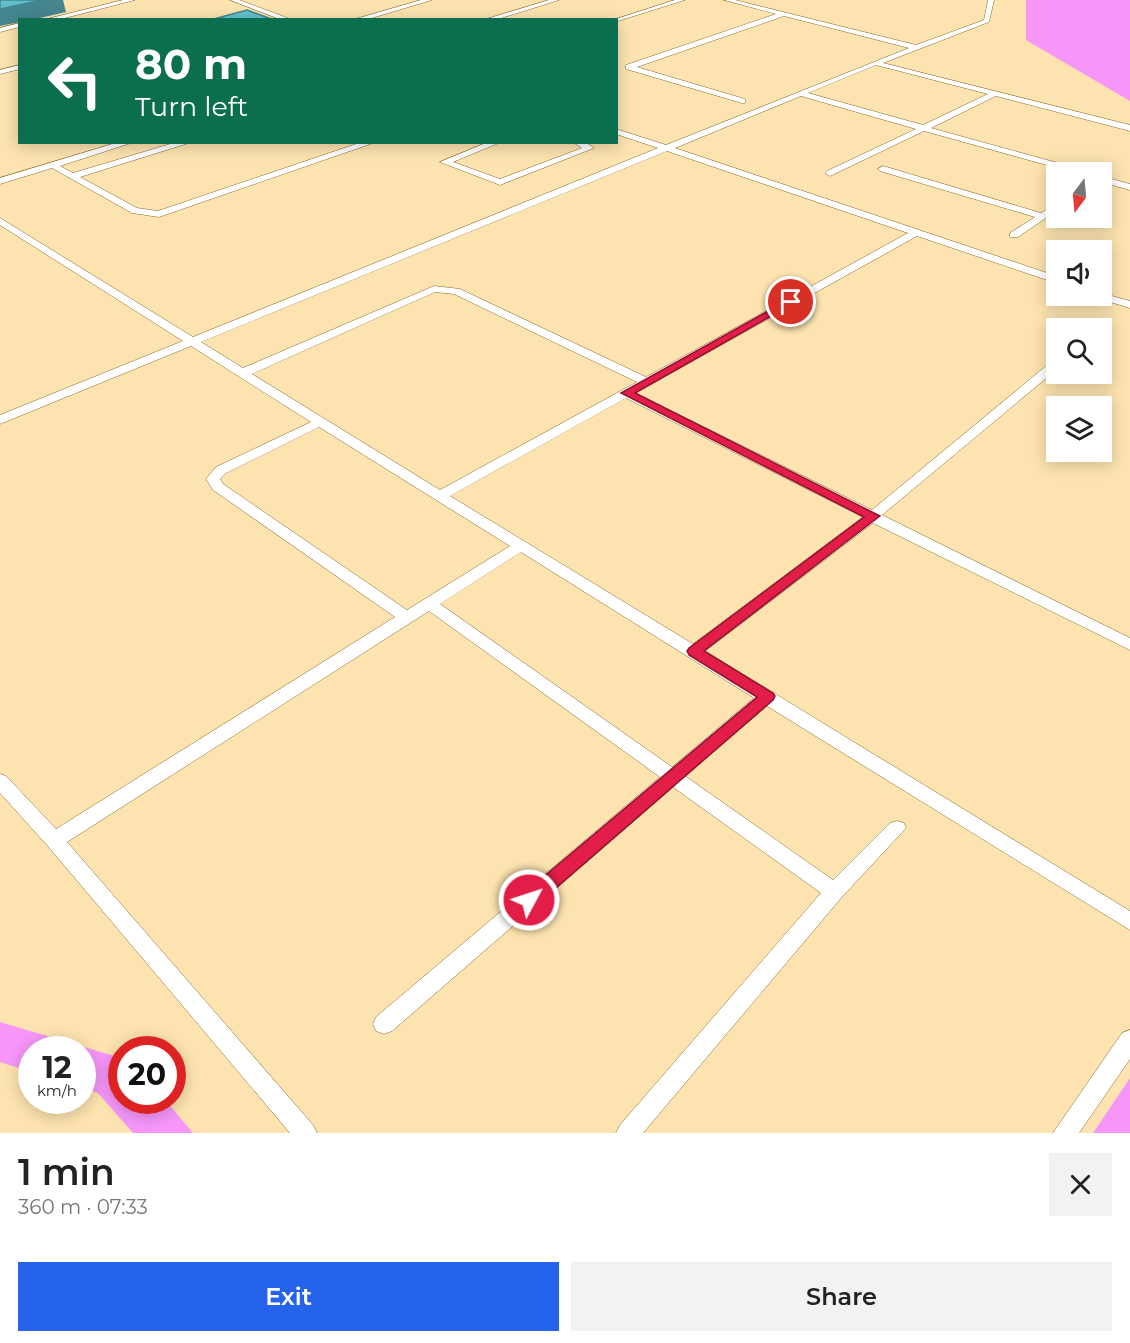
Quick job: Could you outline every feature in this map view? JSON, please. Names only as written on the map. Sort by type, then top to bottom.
[{"type":"lane","points":[[55,18],[132,0]]},
{"type":"lane","points":[[233,0],[284,18]]},
{"type":"lane","points":[[408,0],[418,3]]},
{"type":"lane","points":[[362,18],[429,0]]},
{"type":"lane","points":[[493,18],[556,0]]},
{"type":"lane","points":[[618,19],[682,0]]},
{"type":"lane","points":[[727,0],[915,47]]},
{"type":"lane","points":[[0,420],[875,63],[987,21],[991,0]]},
{"type":"lane","points":[[248,12],[259,9]]},
{"type":"lane","points":[[742,101],[629,67],[784,14]]},
{"type":"lane","points":[[0,30],[18,26]]},
{"type":"lane","points":[[875,63],[1130,128]]},
{"type":"lane","points":[[0,72],[18,68]]},
{"type":"lane","points":[[802,94],[1046,162]]},
{"type":"lane","points":[[830,173],[995,94]]},
{"type":"lane","points":[[618,132],[1046,277]]},
{"type":"lane","points":[[0,181],[123,144]]},
{"type":"lane","points":[[72,176],[181,144]]},
{"type":"lane","points":[[52,165],[135,211],[159,214],[366,144]]},
{"type":"lane","points":[[492,144],[444,162],[500,182],[591,148],[582,144]]},
{"type":"lane","points":[[883,169],[1042,216]]},
{"type":"lane","points":[[1112,181],[1130,187]]},
{"type":"lane","points":[[1014,235],[1046,213]]},
{"type":"lane","points":[[0,221],[320,422],[1130,921]]},
{"type":"lane","points":[[441,495],[916,233]]},
{"type":"lane","points":[[243,373],[441,288],[456,291],[646,382]]},
{"type":"lane","points":[[1112,299],[1130,305]]},
{"type":"lane","points":[[694,651],[873,516],[1046,372]]},
{"type":"lane","points":[[626,393],[1130,645]]},
{"type":"lane","points":[[320,422],[221,470],[213,478],[218,487],[407,618]]},
{"type":"lane","points":[[54,840],[522,545]]},
{"type":"lane","points":[[429,604],[834,892]]},
{"type":"lane","points":[[384,1024],[767,696]]},
{"type":"lane","points":[[0,781],[54,840],[305,1133]]},
{"type":"lane","points":[[628,1133],[834,892],[897,828]]},
{"type":"lane","points":[[1065,1133],[1130,1040]]},
{"type":"shaded area","points":[[1026,0],[1130,0],[1130,101],[1026,40]]},
{"type":"shaded area","points":[[0,1022],[47,1036],[18,1036],[18,1068],[0,1062]]},
{"type":"shaded area","points":[[96,1051],[108,1054],[108,1104],[96,1092]]},
{"type":"shaded area","points":[[1130,1078],[1130,1133],[1093,1133]]},
{"type":"shaded area","points":[[116,1114],[177,1114],[193,1133],[133,1133]]},
{"type":"building","points":[[0,0],[42,0],[0,9]]},
{"type":"building","points":[[247,10],[269,18],[217,18]]},
{"type":"route","points":[[529,900],[767,696],[694,651],[873,516],[626,393],[791,302]]}]
